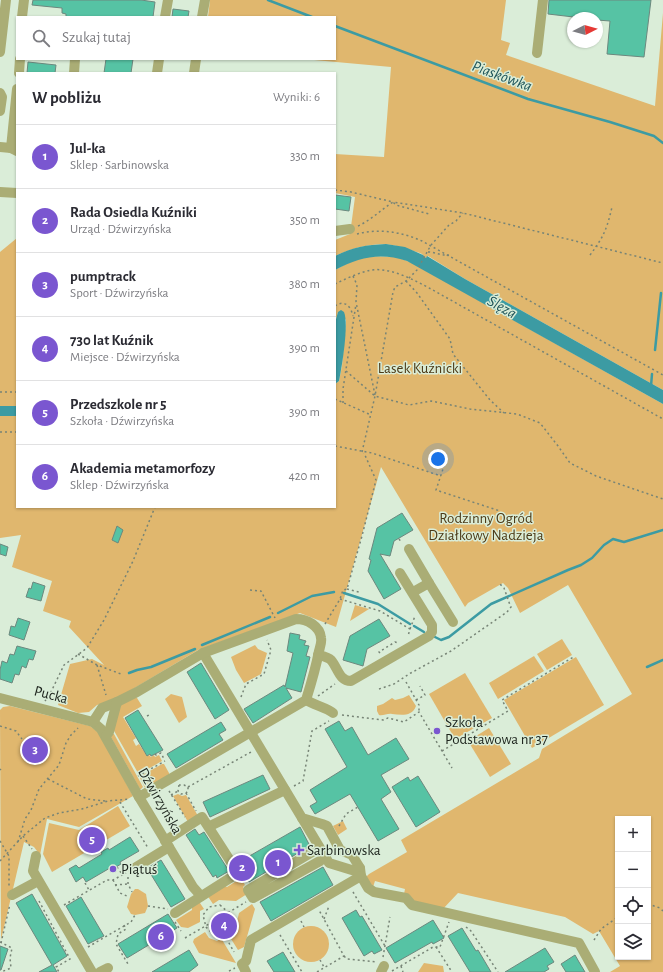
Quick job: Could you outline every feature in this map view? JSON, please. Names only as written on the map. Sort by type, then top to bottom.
[{"type":"street","points":[[0,52],[6,0]]},
{"type":"street","points":[[22,16],[24,0]]},
{"type":"street","points":[[165,16],[168,0]]},
{"type":"street","points":[[202,16],[205,0]]},
{"type":"street","points":[[537,53],[543,0]]},
{"type":"street","points":[[19,72],[20,60]]},
{"type":"street","points":[[74,72],[76,60]]},
{"type":"street","points":[[157,72],[159,60]]},
{"type":"street","points":[[194,72],[196,60]]},
{"type":"street","points":[[0,93],[2,97],[0,111]]},
{"type":"street","points":[[0,147],[14,150],[16,109]]},
{"type":"street","points":[[0,192],[16,193]]},
{"type":"street","points":[[336,231],[352,232]]},
{"type":"street","points":[[409,549],[453,622]]},
{"type":"street","points":[[318,655],[330,658],[343,678],[347,681],[353,680],[410,642],[429,636],[432,626],[413,592],[400,573]]},
{"type":"street","points":[[413,592],[429,583]]},
{"type":"street","points":[[93,722],[102,708],[113,704],[203,653],[296,618],[304,618],[311,622],[320,633],[321,638],[308,701],[251,732],[177,781],[164,783],[139,797]]},
{"type":"street","points":[[203,653],[260,747],[288,789],[302,818],[329,863],[360,872]]},
{"type":"street","name":"Pucka","points":[[0,698],[93,722]]},
{"type":"street","points":[[308,701],[313,705],[331,710],[334,715]]},
{"type":"street","points":[[106,736],[109,732],[113,704]]},
{"type":"street","name":"Dźwirzyńska","points":[[93,722],[106,736],[139,797],[193,887],[201,896]]},
{"type":"street","points":[[210,826],[288,789]]},
{"type":"street","points":[[133,868],[200,818],[202,817],[210,826],[238,873],[201,896],[171,911]]},
{"type":"street","points":[[302,818],[327,826],[340,850],[352,855],[368,888],[374,892],[406,898],[412,905],[580,944],[595,972]]},
{"type":"street","points":[[311,853],[317,863],[253,898],[248,890],[311,853]]},
{"type":"street","points":[[36,856],[33,871],[92,972]]},
{"type":"street","points":[[244,968],[251,940],[337,890],[348,883],[360,872]]},
{"type":"street","points":[[11,893],[38,881]]},
{"type":"path","points":[[336,190],[351,192],[393,202],[463,213],[663,263]]},
{"type":"path","points":[[393,202],[396,205],[429,214]]},
{"type":"path","points":[[352,232],[393,202]]},
{"type":"path","points":[[590,255],[604,236],[612,207]]},
{"type":"path","points":[[320,633],[340,599],[343,590],[347,589],[376,480],[363,452],[375,396],[392,292],[395,287],[406,281],[418,268],[431,245],[449,225],[456,221],[463,213]]},
{"type":"path","points":[[352,232],[407,234],[431,245],[663,375]]},
{"type":"path","points":[[428,252],[440,256],[449,255]]},
{"type":"path","points":[[336,284],[368,270],[385,270],[408,278],[431,289],[663,419]]},
{"type":"path","points":[[343,403],[343,389],[356,302],[357,285],[353,276]]},
{"type":"path","points":[[406,281],[417,293],[450,339],[453,354],[490,400],[504,413]]},
{"type":"path","points":[[356,302],[375,396]]},
{"type":"path","points":[[336,306],[341,303],[346,304],[354,318]]},
{"type":"path","points":[[346,371],[375,396],[408,405],[431,401],[470,409],[517,414],[540,423],[570,463],[596,476],[663,499]]},
{"type":"path","points":[[0,392],[16,392]]},
{"type":"path","points":[[336,399],[371,415]]},
{"type":"path","points":[[0,432],[16,432]]},
{"type":"path","points":[[336,446],[372,453],[441,476]]},
{"type":"path","points":[[446,460],[436,490],[500,511]]},
{"type":"path","points":[[42,708],[64,665],[87,648],[104,620],[133,561],[155,508]]},
{"type":"path","points":[[379,689],[394,684],[451,651],[507,612],[511,607],[504,588],[499,583]]},
{"type":"path","points":[[347,589],[359,592]]},
{"type":"path","points":[[235,705],[238,703],[246,684],[264,674],[272,650],[267,640],[274,627],[261,591],[250,590]]},
{"type":"path","points":[[340,599],[380,611],[410,629]]},
{"type":"path","points":[[382,658],[379,652],[395,642],[410,642],[410,629],[416,614]]},
{"type":"path","points":[[78,654],[96,665],[121,674]]},
{"type":"path","points":[[442,751],[508,711],[502,700],[575,656]]},
{"type":"path","points":[[96,665],[113,704]]},
{"type":"path","points":[[308,701],[343,678]]},
{"type":"path","points":[[406,682],[419,706],[419,712],[452,768]]},
{"type":"path","points":[[416,700],[425,695],[420,686]]},
{"type":"path","points":[[288,789],[303,781],[312,732],[334,715],[383,720],[388,718],[404,722],[419,712]]},
{"type":"path","points":[[147,716],[151,714]]},
{"type":"path","points":[[18,842],[25,819],[31,810],[39,789],[59,765],[66,743],[74,731],[82,724],[83,719]]},
{"type":"path","points":[[0,726],[16,731],[22,739]]},
{"type":"path","points":[[186,793],[188,791],[188,787],[260,747]]},
{"type":"path","points":[[138,776],[165,760],[161,753],[155,754]]},
{"type":"path","points":[[48,779],[86,799],[106,802]]},
{"type":"path","points":[[178,791],[177,781],[188,787]]},
{"type":"path","points":[[164,783],[190,825]]},
{"type":"path","points":[[178,791],[181,794],[186,793]]},
{"type":"path","points":[[171,795],[178,791]]},
{"type":"path","points":[[186,793],[200,818]]},
{"type":"path","points":[[0,861],[23,836],[45,818],[59,813],[82,809],[106,802],[139,797]]},
{"type":"path","points":[[120,801],[145,843]]},
{"type":"path","points":[[346,814],[358,807]]},
{"type":"path","points":[[23,836],[36,856]]},
{"type":"path","points":[[0,841],[7,852],[11,893],[1,942],[12,948],[10,958],[11,968],[1,972]]},
{"type":"path","points":[[117,866],[122,874]]},
{"type":"path","points":[[55,910],[107,880],[113,880],[126,872],[128,875],[128,884],[132,892]]},
{"type":"path","points":[[113,880],[120,893],[130,898]]},
{"type":"path","points":[[85,883],[90,890]]},
{"type":"path","points":[[348,883],[385,946]]},
{"type":"path","points":[[115,885],[128,884]]},
{"type":"path","points":[[185,938],[253,898]]},
{"type":"path","points":[[38,900],[70,959],[56,967],[59,972]]},
{"type":"path","points":[[315,903],[347,959],[383,962],[390,917]]},
{"type":"path","points":[[220,905],[229,913],[232,924],[230,930],[224,934],[213,934],[206,927],[203,915],[208,906],[220,905]]},
{"type":"path","points":[[651,905],[663,911]]},
{"type":"path","points":[[148,906],[171,911]]},
{"type":"path","points":[[90,946],[131,922],[135,915]]},
{"type":"path","points":[[385,970],[401,966],[433,948],[440,946],[450,917]]},
{"type":"path","points":[[594,940],[601,929],[615,919]]},
{"type":"path","points":[[462,925],[471,930],[498,972]]},
{"type":"path","points":[[124,926],[126,929],[118,934],[116,944],[128,964]]},
{"type":"path","points":[[275,926],[282,941],[302,972]]},
{"type":"path","points":[[224,934],[234,952]]},
{"type":"path","points":[[436,947],[452,972]]},
{"type":"path","points":[[317,972],[344,956]]},
{"type":"path","points":[[320,960],[324,967]]},
{"type":"path","points":[[401,966],[403,972]]},
{"type":"green space","points":[[210,0],[506,0],[501,40],[510,43],[506,55],[655,106],[663,13],[663,390],[465,279],[428,256],[426,258],[424,257],[421,253],[401,247],[382,244],[363,246],[336,256],[336,240],[350,234],[355,197],[336,193],[336,154],[384,157],[391,67],[314,60],[336,60],[336,16],[208,16]]},
{"type":"green space","points":[[16,239],[16,406],[0,406],[0,252]]},
{"type":"green space","points":[[369,256],[397,257],[412,263],[663,404],[663,972],[610,972],[620,966],[616,960],[651,960],[651,816],[615,816],[615,958],[599,931],[593,934],[565,917],[458,893],[442,910],[414,902],[404,894],[405,889],[375,881],[373,887],[367,879],[369,874],[407,852],[401,840],[539,758],[542,749],[632,694],[568,585],[520,613],[508,588],[503,583],[468,603],[465,607],[381,467],[336,627],[300,613],[198,650],[113,701],[97,705],[89,712],[78,713],[58,705],[70,664],[92,659],[104,665],[69,627],[71,621],[43,611],[52,581],[12,567],[21,535],[0,538],[0,416],[16,416],[16,508],[336,508],[336,383],[339,381],[342,366],[346,320],[338,312],[336,319],[336,269],[352,261]]},
{"type":"green space","points":[[355,605],[369,609],[350,621]]},
{"type":"green space","points":[[562,639],[572,655],[547,670],[537,654]]},
{"type":"green space","points":[[255,645],[258,649],[267,653],[261,674],[244,683],[236,670],[231,657]]},
{"type":"green space","points":[[534,656],[544,671],[498,699],[489,683]]},
{"type":"green space","points":[[576,657],[604,705],[532,748],[504,700]]},
{"type":"green space","points":[[465,673],[492,718],[455,739],[429,694]]},
{"type":"green space","points":[[171,694],[182,697],[187,717],[179,723],[165,699]]},
{"type":"green space","points":[[409,695],[416,706],[409,714],[379,715],[377,706],[392,698],[395,700]]},
{"type":"green space","points":[[134,697],[137,698],[142,706],[123,717],[136,738],[133,740],[136,746],[139,744],[147,756],[149,755],[151,757],[154,755],[155,757],[159,755],[162,761],[141,773],[138,773],[113,729],[120,705]]},
{"type":"green space","points":[[10,706],[90,726],[99,733],[133,796],[79,827],[47,819],[40,855],[34,847],[24,842],[1,940],[0,710],[3,707]]},
{"type":"green space","points":[[489,728],[511,764],[490,777],[468,741]]},
{"type":"green space","points":[[112,734],[114,734],[143,787],[141,789],[111,737]]},
{"type":"green space","points":[[164,764],[169,773],[169,777],[145,788],[140,778],[141,776]]},
{"type":"green space","points":[[178,794],[182,796],[186,795],[198,816],[188,822],[173,796]]},
{"type":"green space","points":[[118,806],[130,826],[52,872],[43,854],[49,823],[79,830]]},
{"type":"green space","points":[[343,821],[347,829],[338,835],[333,826]]},
{"type":"green space","points":[[241,878],[245,885],[243,887],[247,894],[236,901],[219,900],[213,904],[207,895],[222,885],[227,887]]},
{"type":"green space","points":[[135,889],[138,889],[146,894],[148,906],[145,913],[135,915],[131,914],[127,907],[131,894]]},
{"type":"green space","points":[[198,900],[204,909],[200,911],[200,922],[188,928],[181,927],[176,920],[192,910],[192,904]]},
{"type":"green space","points":[[252,904],[255,909],[244,947],[238,950],[228,934],[235,930],[239,913]]},
{"type":"green space","points":[[315,926],[324,931],[328,937],[328,951],[324,957],[315,962],[307,962],[298,957],[294,951],[293,940],[298,931],[304,927]]},
{"type":"green space","points":[[205,932],[209,938],[217,941],[221,938],[236,963],[199,953],[193,942],[194,939]]},
{"type":"green space","points":[[424,963],[443,966],[444,972],[418,972]]},
{"type":"water","name":"Ślęza","points":[[386,244],[405,247],[423,255],[426,258],[427,256],[465,279],[663,390],[663,404],[407,261],[379,256],[370,257],[336,270],[336,256],[348,250]]},
{"type":"water","points":[[341,310],[344,312],[346,326],[339,381],[336,383],[336,319],[338,312]]},
{"type":"water","points":[[0,406],[16,406],[16,416],[0,416]]},
{"type":"building","points":[[33,0],[141,0],[155,2],[153,16],[66,16],[66,14],[62,13],[62,8],[32,5]]},
{"type":"building","points":[[549,0],[651,0],[644,57],[607,54],[610,21],[603,20],[603,12],[567,12],[567,16],[548,14]]},
{"type":"building","points":[[173,9],[189,11],[188,16],[172,16]]},
{"type":"building","points":[[106,60],[133,60],[131,72],[104,72]]},
{"type":"building","points":[[28,62],[56,65],[55,72],[27,72]]},
{"type":"building","points":[[336,195],[351,197],[349,211],[336,209]]},
{"type":"building","points":[[402,513],[413,530],[394,541],[390,556],[380,554],[401,589],[384,599],[368,571],[371,560],[369,559],[377,528]]},
{"type":"building","points":[[117,526],[123,530],[118,543],[112,540]]},
{"type":"building","points":[[0,544],[8,547],[6,556],[0,554]]},
{"type":"building","points":[[33,582],[45,586],[41,601],[26,597]]},
{"type":"building","points":[[18,618],[30,622],[24,640],[9,635],[11,626],[15,627]]},
{"type":"building","points":[[379,619],[390,636],[367,649],[363,666],[343,660],[350,636]]},
{"type":"building","points":[[290,633],[300,635],[299,639],[306,641],[304,645],[309,646],[306,656],[310,657],[301,692],[286,688],[292,698],[253,723],[244,709],[284,685],[285,687],[293,653],[287,651]]},
{"type":"building","points":[[17,646],[36,651],[33,660],[29,659],[26,668],[22,666],[19,675],[15,674],[12,683],[0,679],[0,670],[2,661],[7,663],[10,654],[14,655]]},
{"type":"building","points":[[201,663],[229,710],[215,719],[187,672]]},
{"type":"building","points":[[138,710],[163,750],[151,756],[150,754],[147,756],[125,718]]},
{"type":"building","points":[[339,721],[345,731],[352,727],[368,755],[396,738],[409,759],[381,775],[391,792],[381,799],[399,829],[378,841],[350,794],[315,814],[310,806],[317,802],[310,790],[347,767],[325,729]]},
{"type":"building","points":[[221,722],[226,730],[219,734],[223,740],[176,768],[167,754]]},
{"type":"building","points":[[263,775],[270,789],[210,817],[203,802]]},
{"type":"building","points":[[418,776],[440,812],[416,827],[392,787],[408,777],[410,781]]},
{"type":"building","points":[[300,827],[310,846],[249,882],[239,862]]},
{"type":"building","points":[[195,829],[199,835],[204,832],[229,871],[217,878],[216,875],[213,877],[186,835]]},
{"type":"building","points":[[130,837],[139,851],[120,862],[121,864],[111,870],[110,868],[86,882],[83,877],[76,882],[69,869],[76,865],[79,868],[102,854],[101,852],[108,848],[109,850]]},
{"type":"building","points":[[161,860],[185,899],[171,907],[147,868]]},
{"type":"building","points":[[323,867],[333,885],[271,921],[260,902]]},
{"type":"building","points":[[32,894],[67,956],[53,965],[57,972],[39,972],[52,965],[16,903]]},
{"type":"building","points":[[81,897],[104,936],[88,944],[66,906]]},
{"type":"building","points":[[356,910],[360,917],[362,916],[382,950],[374,954],[372,951],[364,956],[342,918]]},
{"type":"building","points":[[168,914],[177,928],[127,958],[118,944]]},
{"type":"building","points":[[433,920],[444,938],[433,944],[432,942],[395,963],[386,948]]},
{"type":"building","points":[[462,928],[476,951],[478,950],[491,972],[470,972],[448,936]]},
{"type":"building","points":[[0,946],[8,949],[1,970],[0,970]]},
{"type":"building","points":[[545,948],[554,962],[547,966],[549,969],[544,972],[505,972]]},
{"type":"building","points":[[189,950],[198,965],[189,972],[152,972]]},
{"type":"building","points":[[283,952],[295,972],[274,972],[267,961]]},
{"type":"building","points":[[575,955],[585,972],[566,972],[561,964]]},
{"type":"waterway","name":"Piaskówka","points":[[268,0],[309,16]]},
{"type":"waterway","name":"Piaskówka","points":[[336,26],[528,99],[654,136],[663,143]]},
{"type":"waterway","name":"Piaskówka","points":[[655,350],[661,293]]},
{"type":"waterway","name":"Piaskówka","points":[[651,386],[652,374]]},
{"type":"waterway","points":[[433,636],[441,640],[449,637],[491,604],[581,565],[592,558],[604,545],[613,539],[624,542],[663,530]]},
{"type":"waterway","points":[[278,613],[312,596],[334,592]]},
{"type":"waterway","points":[[344,593],[378,604],[410,624]]},
{"type":"waterway","points":[[202,645],[270,617]]},
{"type":"waterway","points":[[414,626],[424,632]]},
{"type":"waterway","points":[[129,673],[151,667],[195,649]]},
{"type":"waterway","points":[[647,667],[663,660]]},
{"type":"place","name":"Szkoła Podstawowa nr 37","points":[[437,731]]},
{"type":"place","name":"pumptrack","points":[[35,750]]},
{"type":"place","name":"Przedszkole nr 5","points":[[92,840]]},
{"type":"place","name":"Sarbinowska","points":[[299,850]]},
{"type":"place","name":"Jul-ka","points":[[278,863]]},
{"type":"place","name":"Rada Osiedla Kuźniki","points":[[242,868]]},
{"type":"place","name":"Piątuś","points":[[113,869]]},
{"type":"place","name":"730 lat Kuźnik","points":[[224,926]]},
{"type":"place","name":"Akademia metamorfozy","points":[[161,937]]},
{"type":"park label","name":"Lasek Kuźnicki","points":[[420,368]]},
{"type":"park label","name":"Rodzinny Ogród Działkowy Nadzieja","points":[[486,526]]}]
